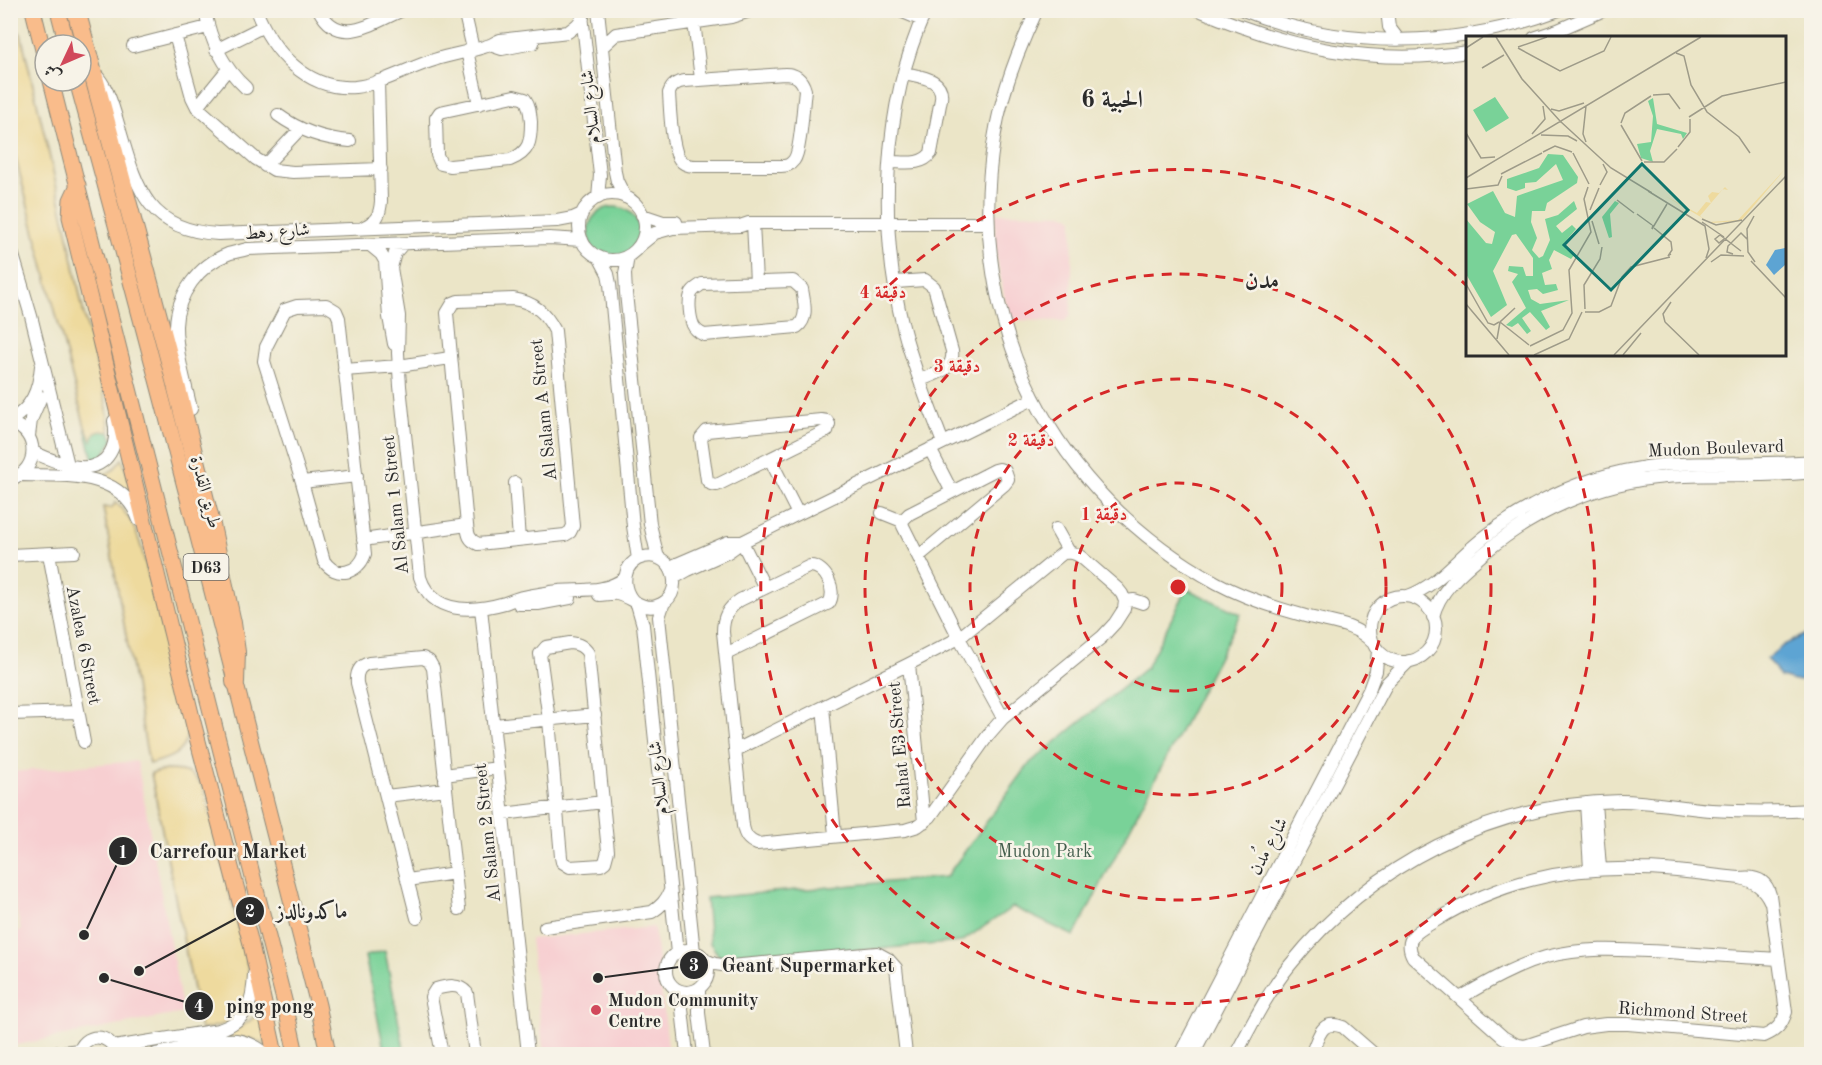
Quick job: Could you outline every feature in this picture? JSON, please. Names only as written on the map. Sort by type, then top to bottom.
[{"type":"highway","points":[[76,10],[82,33]]},
{"type":"highway","points":[[93,76],[201,483],[232,623],[236,652],[235,682]]},
{"type":"main road","points":[[33,10],[39,33]]},
{"type":"main road","points":[[58,10],[64,33]]},
{"type":"main road","name":"D63","points":[[54,93],[296,1054]]},
{"type":"main road","name":"طريق القدرة","points":[[80,93],[129,271],[318,1005],[327,1054]]},
{"type":"main road","points":[[78,185],[71,200],[70,217],[194,726],[250,940],[276,1054]]},
{"type":"street","points":[[205,10],[216,50],[228,69],[246,88]]},
{"type":"street","points":[[256,10],[262,27],[293,66],[322,83],[339,87],[357,87],[378,81],[433,60],[490,45],[500,40],[513,42],[568,32],[577,25],[582,14]]},
{"type":"street","points":[[319,10],[333,28],[343,31],[353,31],[403,10]]},
{"type":"street","points":[[464,10],[479,104]]},
{"type":"street","points":[[731,17],[753,10]]},
{"type":"street","points":[[598,14],[615,26],[675,27],[690,22],[731,17],[751,18],[763,10]]},
{"type":"street","points":[[898,10],[924,15],[904,73],[893,119],[888,224],[904,332],[943,443]]},
{"type":"street","points":[[1036,10],[1014,62],[998,118],[990,170],[988,223],[991,263],[999,308],[1012,351],[1033,399],[1072,460],[1109,504],[1179,561],[1219,584],[1260,602],[1304,616],[1348,625],[1361,632],[1375,646],[1387,658],[1397,661],[1408,661],[1428,650],[1435,632],[1433,616],[1427,607],[1408,596],[1396,596],[1386,600],[1377,607],[1372,617],[1370,630],[1375,646]]},
{"type":"street","points":[[1199,10],[1235,26],[1276,40],[1319,50],[1363,56],[1408,57],[1466,52]]},
{"type":"street","points":[[1244,10],[1284,24],[1322,33],[1398,39],[1438,39],[1480,33],[1559,10]]},
{"type":"street","points":[[1368,38],[1379,23],[1381,10]]},
{"type":"street","points":[[1387,10],[1389,27],[1398,39]]},
{"type":"street","points":[[1540,36],[1604,10]]},
{"type":"street","name":"شارع السلام","points":[[582,14],[600,175],[598,198]]},
{"type":"street","name":"شارع السلام","points":[[598,14],[615,172],[625,197]]},
{"type":"street","points":[[690,22],[701,80]]},
{"type":"street","points":[[133,46],[208,27]]},
{"type":"street","points":[[216,50],[262,27]]},
{"type":"street","points":[[602,47],[616,34],[637,27]]},
{"type":"street","points":[[175,35],[197,107],[266,166],[284,172],[381,169]]},
{"type":"street","points":[[534,39],[564,38],[575,42],[586,52]]},
{"type":"street","points":[[197,107],[228,69]]},
{"type":"street","name":"شارع رهط","points":[[93,71],[111,100],[139,188],[164,218],[181,227],[209,233],[557,221],[582,214]]},
{"type":"street","points":[[890,162],[922,161],[931,153],[942,93],[936,82],[904,73]]},
{"type":"street","points":[[785,74],[799,77],[804,83],[805,90],[797,152],[792,163],[781,166],[690,166],[682,162],[675,147],[669,93],[672,86],[678,82],[701,80],[785,74]]},
{"type":"street","points":[[361,228],[376,220],[380,214],[378,81]]},
{"type":"street","points":[[514,96],[525,99],[530,109],[531,136],[524,152],[510,160],[450,166],[441,164],[437,155],[437,114],[479,104],[514,96]]},
{"type":"street","points":[[278,115],[300,129],[324,138],[350,141]]},
{"type":"street","points":[[266,166],[300,129]]},
{"type":"street","points":[[639,246],[645,230],[642,215],[638,207],[625,197],[607,195],[598,198],[591,202],[582,214],[580,223],[582,240],[592,253],[608,260],[628,256],[639,246],[649,236],[662,230],[710,224]]},
{"type":"street","points":[[642,215],[663,222],[740,226],[751,223],[988,223]]},
{"type":"street","points":[[751,223],[756,282]]},
{"type":"street","name":"شارع رهط","points":[[201,483],[200,456],[176,326],[179,307],[186,290],[197,274],[212,262],[228,254],[247,249],[549,238],[582,240]]},
{"type":"street","name":"Al Salam 1 Street","points":[[370,244],[385,261],[394,316]]},
{"type":"street","points":[[10,245],[69,465]]},
{"type":"street","name":"Al Salam 1 Street","points":[[402,245],[393,257],[391,268],[415,531],[423,587],[438,603],[450,606],[481,608],[523,597],[540,599],[614,594],[635,602]]},
{"type":"street","points":[[628,256],[624,274],[650,524],[658,558],[672,572],[674,589],[669,599],[656,606],[647,607],[635,602],[628,594],[625,578],[629,567],[638,559],[658,558]]},
{"type":"street","points":[[599,257],[608,274],[610,284],[638,559]]},
{"type":"street","points":[[895,282],[925,280],[930,282],[934,287],[952,351],[950,366],[920,380]]},
{"type":"street","points":[[793,281],[798,284],[802,289],[804,303],[805,317],[802,323],[797,327],[704,335],[693,326],[690,303],[695,288],[710,283],[756,282],[793,281]]},
{"type":"street","name":"Al Salam A Street","points":[[458,301],[524,301],[534,305],[549,321],[555,331],[573,526],[565,536],[478,544],[469,537],[450,357],[447,313],[453,303],[458,301]]},
{"type":"street","points":[[326,305],[336,311],[339,318],[357,476],[365,555],[354,570],[339,571],[327,567],[322,555],[264,361],[266,347],[285,310],[297,306],[326,305]]},
{"type":"street","points":[[344,370],[399,366],[450,357]]},
{"type":"street","points":[[29,436],[23,429],[10,422],[32,400],[40,381],[42,359]]},
{"type":"street","points":[[16,477],[28,468],[32,461],[33,452],[29,436],[31,420],[42,395],[46,377]]},
{"type":"street","points":[[33,452],[69,465],[85,467],[93,466],[107,457],[112,450],[116,434],[108,393],[110,385]]},
{"type":"street","points":[[672,572],[688,570],[719,551],[735,549],[742,542],[1033,399]]},
{"type":"street","points":[[821,420],[829,424],[827,430],[770,459],[717,484],[711,484],[705,474],[701,438],[703,434],[712,430],[821,420]]},
{"type":"street","points":[[930,449],[952,492]]},
{"type":"street","points":[[770,459],[798,514]]},
{"type":"street","name":"Mudon Boulevard","points":[[1408,596],[1430,586],[1484,537],[1508,520],[1551,496],[1587,482],[1626,471],[1661,465],[1773,464],[1812,461]]},
{"type":"street","points":[[902,521],[909,514],[999,469],[1005,471],[1008,477],[1004,485],[919,556]]},
{"type":"street","name":"Mudon Boulevard","points":[[1433,616],[1438,602],[1447,589],[1495,544],[1531,520],[1582,496],[1636,481],[1665,477],[1766,476],[1812,472]]},
{"type":"street","points":[[302,482],[357,476]]},
{"type":"street","points":[[16,477],[87,479],[103,482],[117,489],[135,510],[146,546],[153,554]]},
{"type":"street","name":"Al Salam A Street","points":[[515,483],[519,540]]},
{"type":"street","points":[[882,513],[902,521]]},
{"type":"street","points":[[902,521],[959,638],[1003,718]]},
{"type":"street","points":[[363,540],[467,525]]},
{"type":"street","points":[[1056,529],[1070,552],[1076,553],[1118,589],[1125,601],[1134,600],[1143,603]]},
{"type":"street","points":[[742,542],[765,588]]},
{"type":"street","points":[[10,555],[74,552]]},
{"type":"street","name":"Rahat E3 Street","points":[[1070,552],[1063,553],[959,638],[736,750],[743,826],[750,840],[757,844],[905,830],[924,822],[934,812],[989,734],[1003,718],[1109,630],[1124,609],[1125,601]]},
{"type":"street","name":"Azalea 6 Street","points":[[49,554],[84,742]]},
{"type":"street","points":[[726,654],[829,603],[832,593],[824,571],[815,566],[806,568],[740,600],[726,613],[723,622],[726,654],[736,750]]},
{"type":"street","name":"Al Salam 1 Street","points":[[540,599],[552,592],[610,588],[625,578]]},
{"type":"street","name":"شارع السلام","points":[[635,602],[643,625],[676,953]]},
{"type":"street","name":"شارع السلام","points":[[664,602],[659,617],[694,952]]},
{"type":"street","name":"Al Salam 2 Street","points":[[481,608],[528,1054]]},
{"type":"street","points":[[1348,625],[1372,617]]},
{"type":"street","points":[[578,644],[588,653],[595,715],[608,856],[601,865],[570,867],[562,862],[555,807],[549,720],[540,654],[546,646],[578,644]]},
{"type":"street","name":"شارع مُدن","points":[[1180,1054],[1369,690],[1376,671],[1375,646]]},
{"type":"street","points":[[417,918],[357,683],[358,669],[363,664],[415,657],[429,661],[433,668],[459,909]]},
{"type":"street","name":"شارع مُدن","points":[[1193,1054],[1387,683],[1408,661]]},
{"type":"street","name":"Rahat E3 Street","points":[[909,664],[924,822]]},
{"type":"street","points":[[823,707],[835,835]]},
{"type":"street","points":[[10,714],[78,712]]},
{"type":"street","points":[[494,725],[595,715]]},
{"type":"street","points":[[444,775],[498,768]]},
{"type":"street","points":[[386,795],[446,789]]},
{"type":"street","points":[[1236,1054],[1268,996],[1288,967],[1336,914],[1392,870],[1443,842],[1485,824],[1553,807],[1623,801],[1749,812],[1812,810]]},
{"type":"street","points":[[503,814],[603,802]]},
{"type":"street","points":[[1591,803],[1595,869]]},
{"type":"street","name":"Richmond Street","points":[[1643,868],[1740,878],[1758,885],[1770,901],[1786,1012],[1782,1023],[1774,1032],[1764,1036],[1606,1024],[1583,1027],[1525,1046],[1517,1045],[1509,1042],[1413,957],[1409,946],[1413,934],[1455,908],[1509,885],[1555,873],[1595,869],[1643,868]]},
{"type":"street","points":[[408,880],[455,873]]},
{"type":"street","points":[[545,927],[652,912],[661,907],[670,891]]},
{"type":"street","points":[[47,1054],[79,1052],[87,1040],[98,1037],[109,1041],[115,1051],[219,1030],[232,1025],[249,1006],[253,990],[254,974],[250,940]]},
{"type":"street","points":[[1460,998],[1522,965],[1570,952],[1620,949],[1779,959]]},
{"type":"street","points":[[730,966],[686,992],[674,987],[667,975],[668,963],[676,953],[688,951],[715,964],[730,966],[877,953],[888,958],[896,968],[906,1054]]},
{"type":"street","points":[[704,1054],[699,1013],[707,966],[705,960]]},
{"type":"street","points":[[442,1054],[431,997],[436,989],[456,986],[465,989],[467,993],[475,1054]]},
{"type":"street","points":[[680,991],[687,1054]]},
{"type":"street","points":[[1313,1051],[1326,1036],[1343,1033],[1353,1036],[1374,1054]]},
{"type":"street","points":[[156,1054],[235,1040],[250,1044],[266,1054]]},
{"type":"shaded area","points":[[995,213],[1066,214],[1073,219],[1071,315],[1065,321],[1009,320],[995,250]]},
{"type":"shaded area","points":[[137,761],[183,1013],[11,1046],[11,932],[21,931],[11,885],[11,772]]},
{"type":"shaded area","name":"Mudon Community Centre","points":[[654,927],[669,1054],[544,1054],[530,939]]},
{"type":"green space","points":[[614,207],[624,209],[632,215],[638,223],[640,233],[638,243],[632,251],[624,257],[614,259],[604,257],[596,251],[590,243],[588,233],[590,223],[596,215],[604,209]]},
{"type":"green space","points":[[85,427],[92,439],[94,433],[101,431],[110,432],[113,440],[95,468]]},
{"type":"green space","name":"Mudon Park","points":[[1187,589],[1241,614],[1074,936],[1013,907],[961,942],[734,961],[719,956],[710,943],[706,898],[946,877],[1030,763],[1146,668]]},
{"type":"green space","points":[[385,951],[405,1054],[385,1054],[365,956]]},
{"type":"sand","points":[[10,17],[13,25],[21,34],[106,403],[110,432],[95,433],[92,441],[85,427],[11,140]]},
{"type":"sand","points":[[122,459],[138,504],[102,476],[113,470]]},
{"type":"sand","points":[[115,502],[130,520],[140,543],[187,724],[185,741],[178,752],[149,764],[103,507],[111,508]]},
{"type":"sand","points":[[166,770],[188,773],[196,778],[204,788],[251,980],[252,993],[233,1022],[201,1030],[151,773]]},
{"type":"sand","points":[[259,1012],[274,1050],[252,1039],[203,1039],[240,1027]]},
{"type":"water","points":[[1811,632],[1811,661],[1808,663],[1810,668],[1805,680],[1795,681],[1780,677],[1766,659],[1784,645]]},
{"type":"place","name":"Carrefour Market","points":[[84,935]]},
{"type":"place","name":"ماكدونالدز","points":[[139,971]]},
{"type":"place","name":"ping pong","points":[[104,978]]},
{"type":"place","name":"Geant Supermarket","points":[[598,978]]},
{"type":"place","name":"Mudon Community Centre","points":[[596,1010]]},
{"type":"district","name":"الحبية 6","points":[[1112,99]]},
{"type":"district","name":"مدن","points":[[1262,280]]}]
